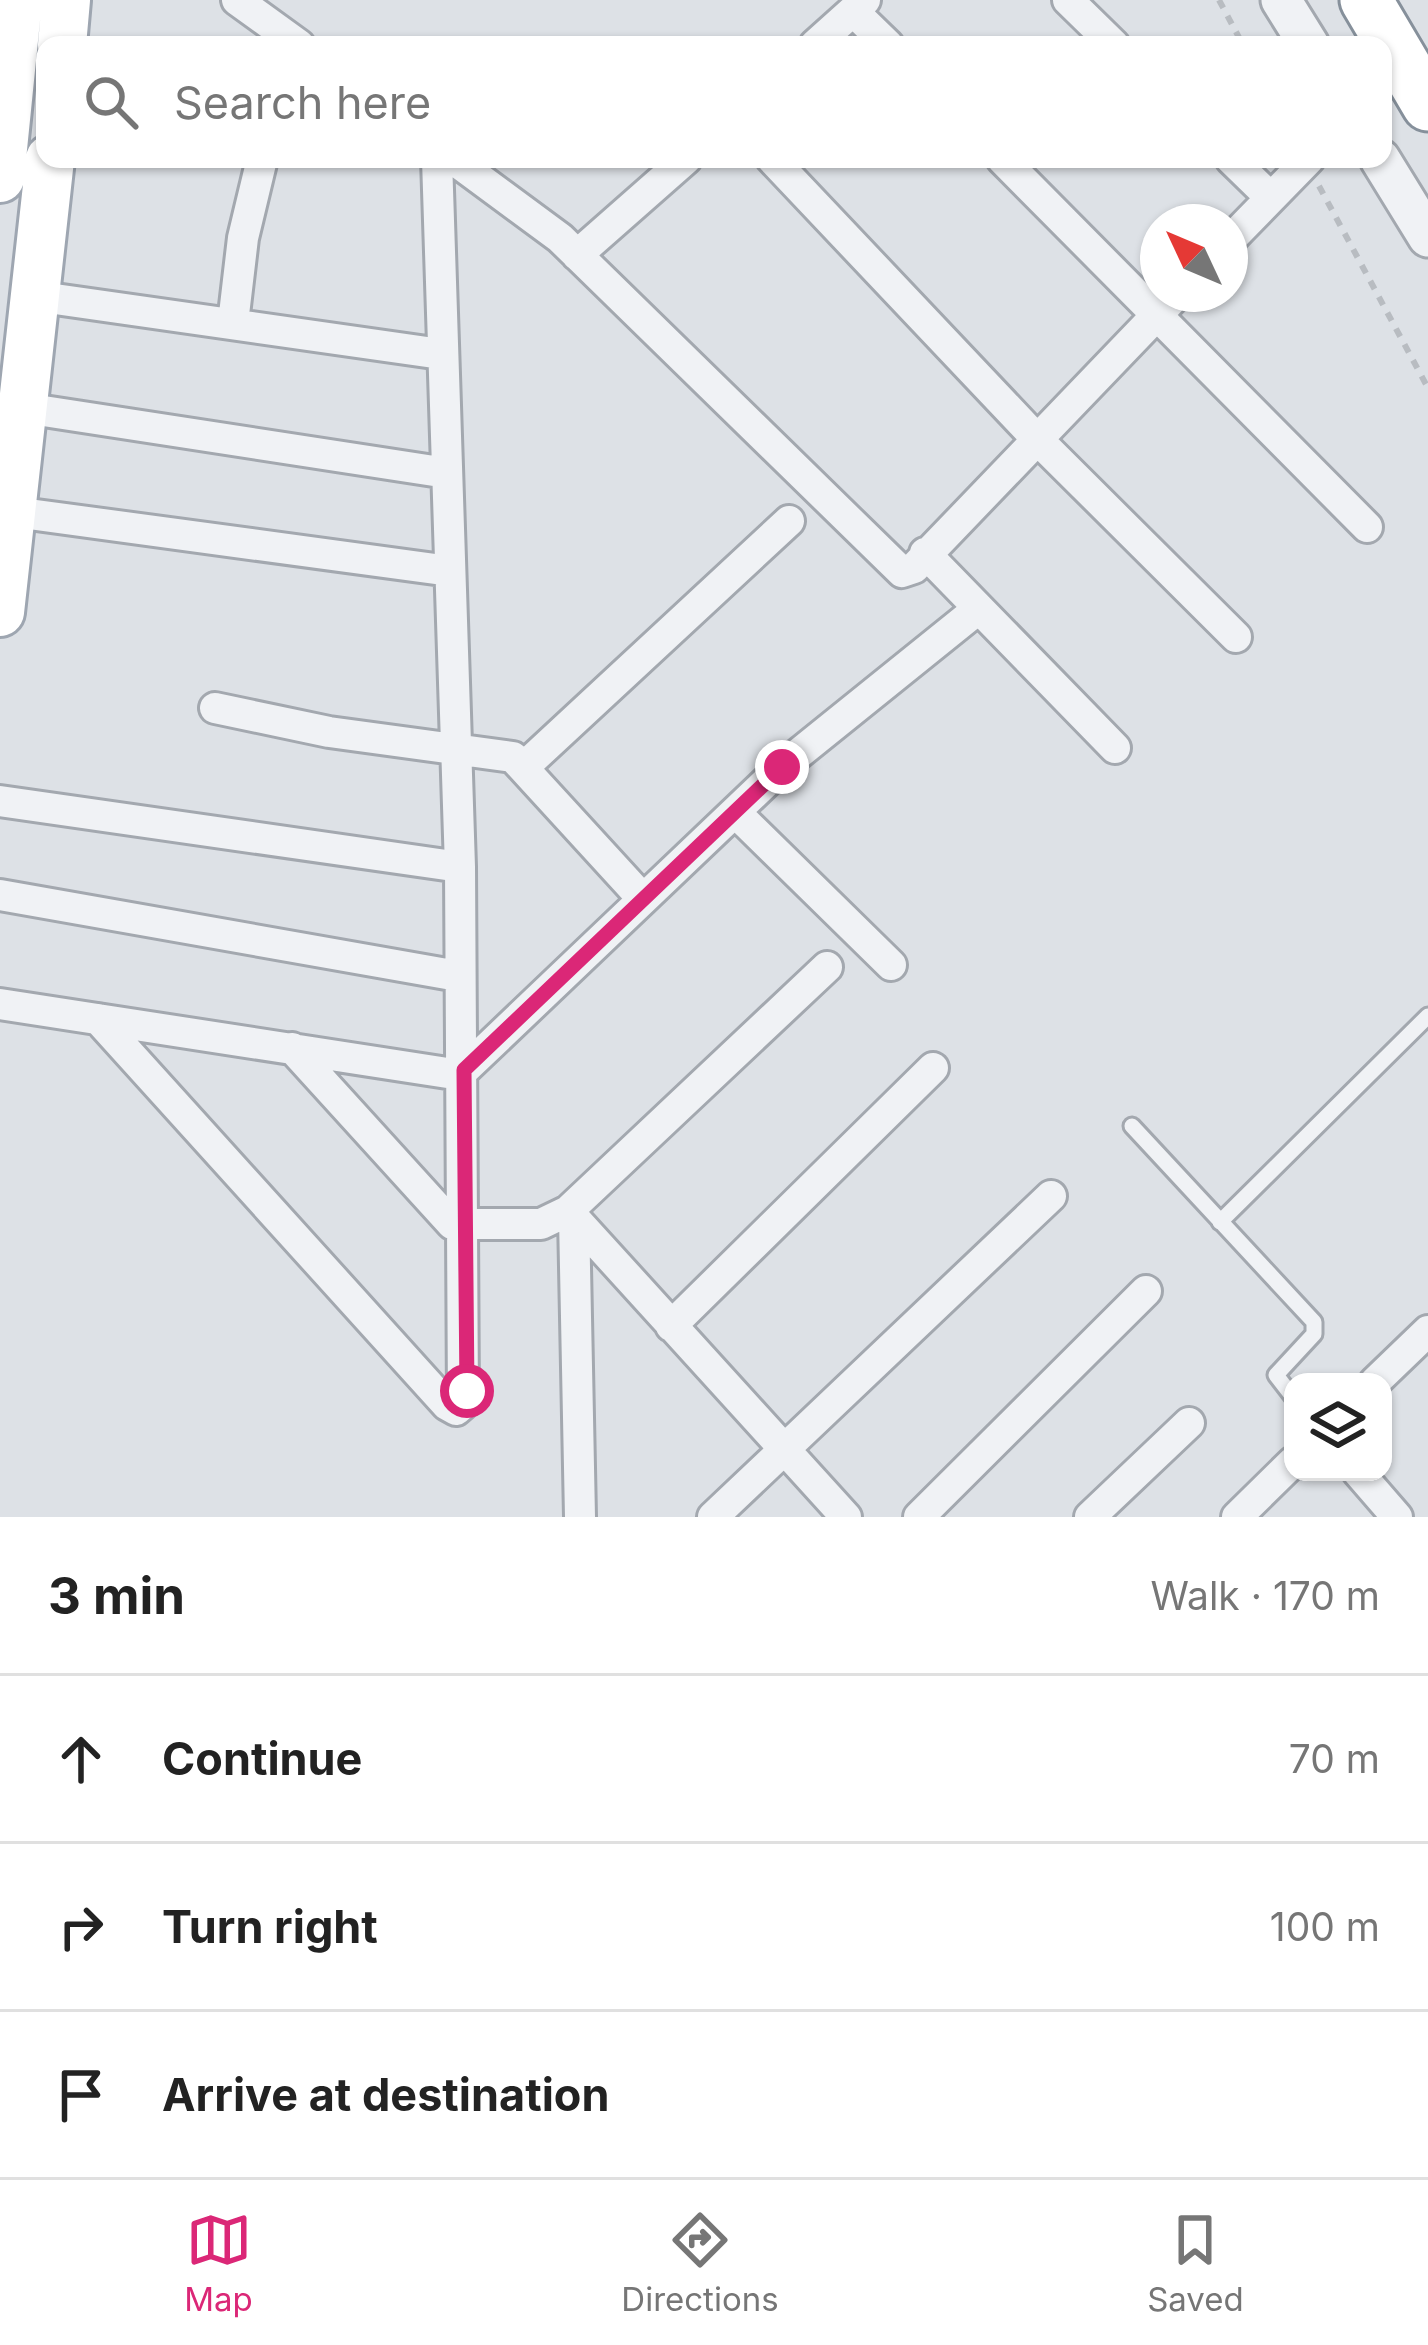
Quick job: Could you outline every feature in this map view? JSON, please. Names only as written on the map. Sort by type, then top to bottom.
[{"type":"highway","points":[[1366,0],[1387,36]]},
{"type":"highway","points":[[1392,44],[1428,105]]},
{"type":"main road","points":[[0,178],[11,6]]},
{"type":"main road","points":[[0,612],[49,168]]},
{"type":"street","points":[[236,0],[284,36]]},
{"type":"street","points":[[1068,0],[1105,36]]},
{"type":"street","points":[[1281,0],[1303,36]]},
{"type":"street","points":[[824,36],[860,5],[882,36]]},
{"type":"street","points":[[11,6],[64,22]]},
{"type":"street","points":[[233,322],[243,238],[260,168]]},
{"type":"street","points":[[98,1019],[456,1410],[467,1391],[464,1070],[437,168]]},
{"type":"street","points":[[465,168],[578,255],[895,568],[914,568],[1159,312]]},
{"type":"street","points":[[578,255],[676,168]]},
{"type":"street","points":[[781,168],[1035,437],[1236,637]]},
{"type":"street","points":[[1012,168],[1140,280]]},
{"type":"street","points":[[1240,168],[1271,198]]},
{"type":"street","points":[[1248,222],[1301,168]]},
{"type":"street","points":[[1386,168],[1428,237]]},
{"type":"street","points":[[34,296],[442,354]]},
{"type":"street","points":[[1174,312],[1366,527]]},
{"type":"street","points":[[24,408],[447,473]]},
{"type":"street","points":[[14,512],[450,571]]},
{"type":"street","points":[[525,766],[789,521]]},
{"type":"street","points":[[925,553],[1115,748]]},
{"type":"street","points":[[0,1004],[454,1074],[464,1070],[735,812],[977,608]]},
{"type":"street","points":[[215,708],[328,732],[502,753],[525,766],[643,899]]},
{"type":"street","points":[[0,801],[460,867]]},
{"type":"street","points":[[735,812],[891,965]]},
{"type":"street","points":[[0,896],[458,976]]},
{"type":"street","points":[[292,1048],[425,1199],[462,1227],[542,1224],[571,1214],[827,967]]},
{"type":"street","points":[[671,1326],[933,1068]]},
{"type":"street","points":[[713,1517],[1051,1196]]},
{"type":"street","points":[[571,1214],[846,1517]]},
{"type":"street","points":[[571,1214],[580,1517]]},
{"type":"street","points":[[925,1515],[1146,1292]]},
{"type":"street","points":[[1385,1373],[1428,1331]]},
{"type":"street","points":[[1090,1517],[1189,1423]]},
{"type":"street","points":[[1237,1517],[1284,1471]]},
{"type":"street","points":[[1366,1481],[1397,1517]]},
{"type":"lane","points":[[1220,1222],[1428,1016]]},
{"type":"lane","points":[[1132,1126],[1316,1326],[1276,1376],[1284,1386]]},
{"type":"path","points":[[1219,0],[1238,36]]},
{"type":"path","points":[[1312,168],[1428,388]]},
{"type":"route","points":[[467,1391],[464,1070],[476,1064],[782,767]]}]
